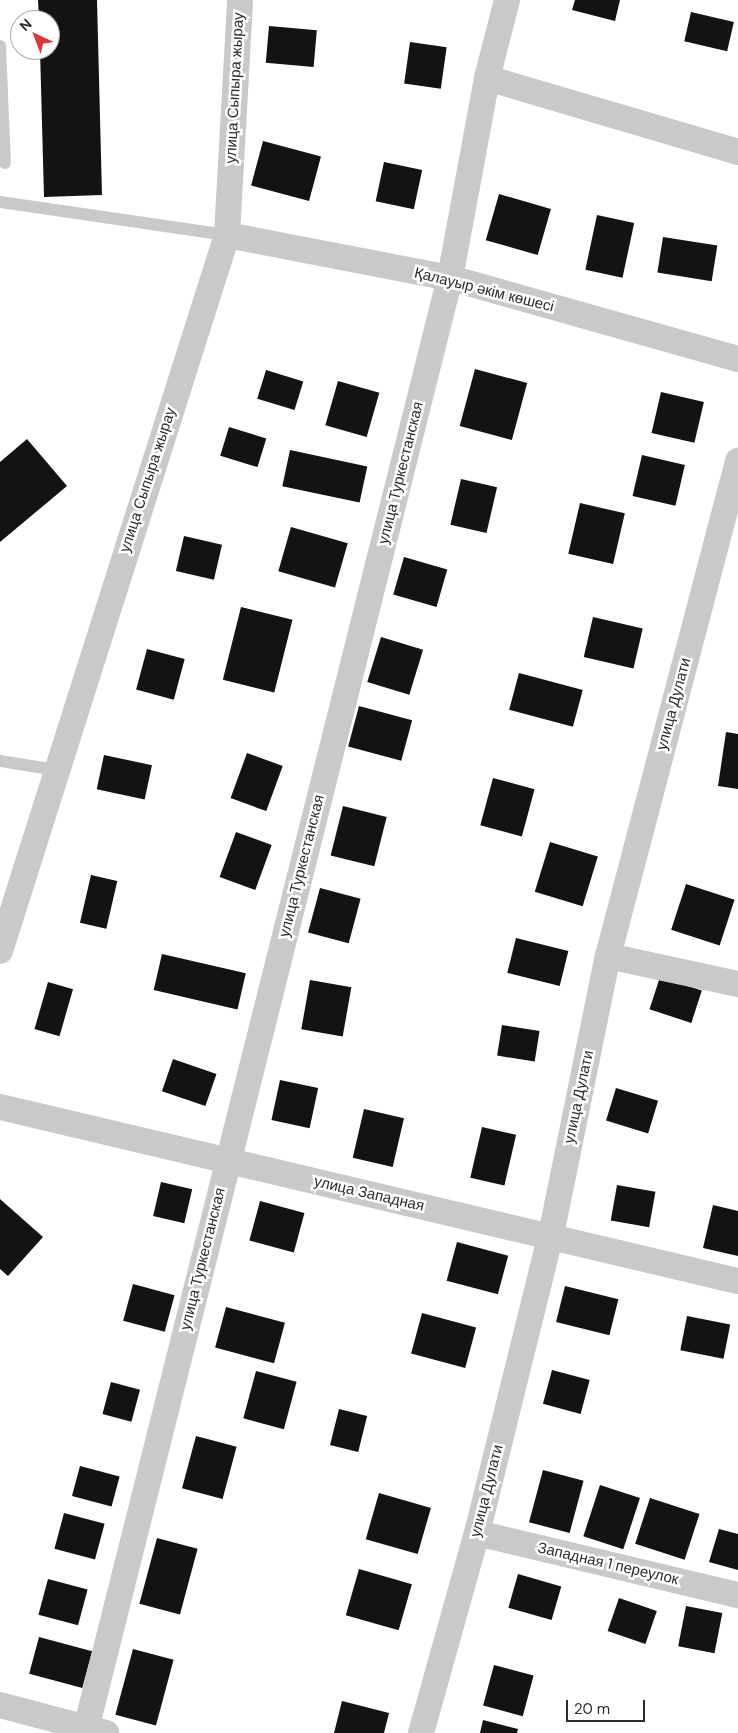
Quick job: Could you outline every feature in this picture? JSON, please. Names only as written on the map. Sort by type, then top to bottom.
[{"type":"street","name":"улица Сыпыра жырау","points":[[0,950],[227,235],[240,0]]},
{"type":"street","name":"улица Туркестанская","points":[[96,1731],[228,1162],[450,278],[488,78],[507,0]]},
{"type":"street","points":[[488,78],[738,152]]},
{"type":"street","name":"Қалауыр әкім көшесі","points":[[227,235],[450,278],[738,359]]},
{"type":"street","name":"улица Дулати","points":[[421,1733],[477,1533],[551,1235],[608,956],[738,461]]},
{"type":"street","points":[[608,956],[738,984]]},
{"type":"street","name":"улица Западная","points":[[0,1107],[228,1162],[551,1235],[738,1281]]},
{"type":"street","name":"Западная 1 переулок","points":[[477,1533],[738,1595]]},
{"type":"street","points":[[0,1705],[96,1731]]},
{"type":"lane","points":[[0,46],[4,163]]},
{"type":"lane","points":[[0,202],[227,235]]},
{"type":"lane","points":[[0,761],[56,770]]},
{"type":"building","points":[[38,0],[97,0],[102,195],[44,197],[40,60],[60,60],[60,10],[38,10]]},
{"type":"building","points":[[575,0],[620,0],[615,21],[572,10]]},
{"type":"building","points":[[691,12],[734,22],[727,51],[684,41]]},
{"type":"building","points":[[269,26],[317,30],[314,67],[266,63]]},
{"type":"building","points":[[410,42],[447,47],[441,89],[404,84]]},
{"type":"building","points":[[263,141],[321,157],[309,201],[251,185]]},
{"type":"building","points":[[384,162],[422,170],[414,209],[376,201]]},
{"type":"building","points":[[499,194],[551,209],[538,255],[486,240]]},
{"type":"building","points":[[597,215],[634,223],[623,278],[585,270]]},
{"type":"building","points":[[663,237],[717,246],[712,281],[657,273]]},
{"type":"building","points":[[475,369],[527,383],[512,440],[460,426]]},
{"type":"building","points":[[266,370],[303,381],[295,410],[257,399]]},
{"type":"building","points":[[338,381],[379,393],[367,437],[325,425]]},
{"type":"building","points":[[661,392],[704,402],[694,443],[652,433]]},
{"type":"building","points":[[229,427],[266,438],[258,467],[220,456]]},
{"type":"building","points":[[27,439],[67,486],[0,542],[0,462]]},
{"type":"building","points":[[290,450],[367,466],[360,503],[282,486]]},
{"type":"building","points":[[642,455],[685,465],[675,506],[633,496]]},
{"type":"building","points":[[461,479],[497,487],[486,533],[450,525]]},
{"type":"building","points":[[580,503],[625,513],[613,564],[568,554]]},
{"type":"building","points":[[291,527],[348,543],[335,587],[278,571]]},
{"type":"building","points":[[184,536],[222,545],[214,580],[176,571]]},
{"type":"building","points":[[404,557],[447,569],[437,607],[393,594]]},
{"type":"building","points":[[241,607],[292,620],[274,693],[223,680]]},
{"type":"building","points":[[593,617],[643,628],[633,668],[584,657]]},
{"type":"building","points":[[381,637],[423,650],[409,695],[367,682]]},
{"type":"building","points":[[147,649],[185,659],[174,700],[136,690]]},
{"type":"building","points":[[519,673],[583,690],[573,727],[509,710]]},
{"type":"building","points":[[359,706],[412,720],[401,761],[348,747]]},
{"type":"building","points":[[726,732],[738,734],[738,789],[718,786]]},
{"type":"building","points":[[247,753],[283,766],[266,811],[231,798]]},
{"type":"building","points":[[104,755],[152,765],[145,799],[97,789]]},
{"type":"building","points":[[493,778],[535,789],[522,836],[480,825]]},
{"type":"building","points":[[343,806],[387,817],[374,866],[331,855]]},
{"type":"building","points":[[236,832],[272,845],[255,890],[220,877]]},
{"type":"building","points":[[550,842],[598,857],[583,906],[535,892]]},
{"type":"building","points":[[91,875],[117,881],[106,929],[80,923]]},
{"type":"building","points":[[686,884],[735,900],[720,945],[671,930]]},
{"type":"building","points":[[320,888],[361,899],[349,943],[308,932]]},
{"type":"building","points":[[516,938],[568,951],[560,986],[507,973]]},
{"type":"building","points":[[162,954],[246,973],[237,1009],[154,990]]},
{"type":"building","points":[[660,977],[702,991],[691,1023],[649,1009]]},
{"type":"building","points":[[310,980],[351,987],[343,1037],[301,1029]]},
{"type":"building","points":[[48,982],[73,989],[59,1036],[34,1029]]},
{"type":"building","points":[[502,1025],[540,1031],[535,1062],[497,1056]]},
{"type":"building","points":[[173,1059],[216,1074],[205,1106],[162,1091]]},
{"type":"building","points":[[280,1080],[318,1088],[310,1128],[271,1120]]},
{"type":"building","points":[[616,1088],[658,1101],[648,1133],[606,1121]]},
{"type":"building","points":[[364,1109],[404,1118],[393,1167],[353,1158]]},
{"type":"building","points":[[482,1127],[516,1135],[504,1186],[470,1178]]},
{"type":"building","points":[[161,1182],[192,1189],[184,1223],[153,1216]]},
{"type":"building","points":[[617,1185],[655,1192],[649,1227],[611,1220]]},
{"type":"building","points":[[0,1199],[43,1237],[8,1276],[0,1269]]},
{"type":"building","points":[[260,1201],[304,1213],[294,1253],[249,1241]]},
{"type":"building","points":[[713,1205],[738,1211],[738,1256],[703,1248]]},
{"type":"building","points":[[457,1242],[508,1256],[498,1294],[447,1281]]},
{"type":"building","points":[[133,1284],[175,1295],[165,1332],[123,1321]]},
{"type":"building","points":[[565,1286],[618,1299],[609,1335],[556,1322]]},
{"type":"building","points":[[226,1307],[285,1323],[274,1363],[215,1348]]},
{"type":"building","points":[[422,1313],[476,1327],[465,1368],[411,1354]]},
{"type":"building","points":[[687,1316],[730,1324],[724,1359],[680,1350]]},
{"type":"building","points":[[552,1370],[590,1380],[581,1414],[543,1404]]},
{"type":"building","points":[[256,1371],[297,1382],[284,1429],[243,1418]]},
{"type":"building","points":[[111,1382],[140,1390],[131,1422],[102,1414]]},
{"type":"building","points":[[339,1409],[367,1416],[358,1452],[330,1445]]},
{"type":"building","points":[[196,1436],[237,1447],[223,1499],[182,1488]]},
{"type":"building","points":[[80,1466],[120,1477],[112,1507],[72,1496]]},
{"type":"building","points":[[543,1470],[584,1481],[570,1533],[529,1522]]},
{"type":"building","points":[[600,1485],[640,1498],[623,1549],[583,1536]]},
{"type":"building","points":[[379,1493],[431,1508],[418,1554],[366,1539]]},
{"type":"building","points":[[650,1498],[699,1514],[685,1560],[635,1544]]},
{"type":"building","points":[[64,1513],[105,1524],[95,1560],[54,1549]]},
{"type":"building","points":[[719,1529],[738,1534],[738,1570],[709,1562]]},
{"type":"building","points":[[157,1538],[198,1549],[180,1615],[139,1604]]},
{"type":"building","points":[[359,1569],[412,1584],[399,1630],[346,1615]]},
{"type":"building","points":[[518,1574],[561,1586],[552,1620],[508,1608]]},
{"type":"building","points":[[48,1579],[88,1590],[78,1625],[38,1615]]},
{"type":"building","points":[[619,1598],[657,1611],[645,1644],[608,1631]]},
{"type":"building","points":[[686,1606],[722,1613],[714,1653],[678,1646]]},
{"type":"building","points":[[39,1637],[92,1651],[82,1688],[29,1674]]},
{"type":"building","points":[[133,1649],[174,1660],[156,1726],[115,1715]]},
{"type":"building","points":[[494,1665],[534,1676],[523,1716],[483,1706]]},
{"type":"building","points":[[342,1701],[389,1713],[384,1733],[334,1733]]},
{"type":"building","points":[[483,1720],[518,1729],[517,1733],[480,1733]]}]
